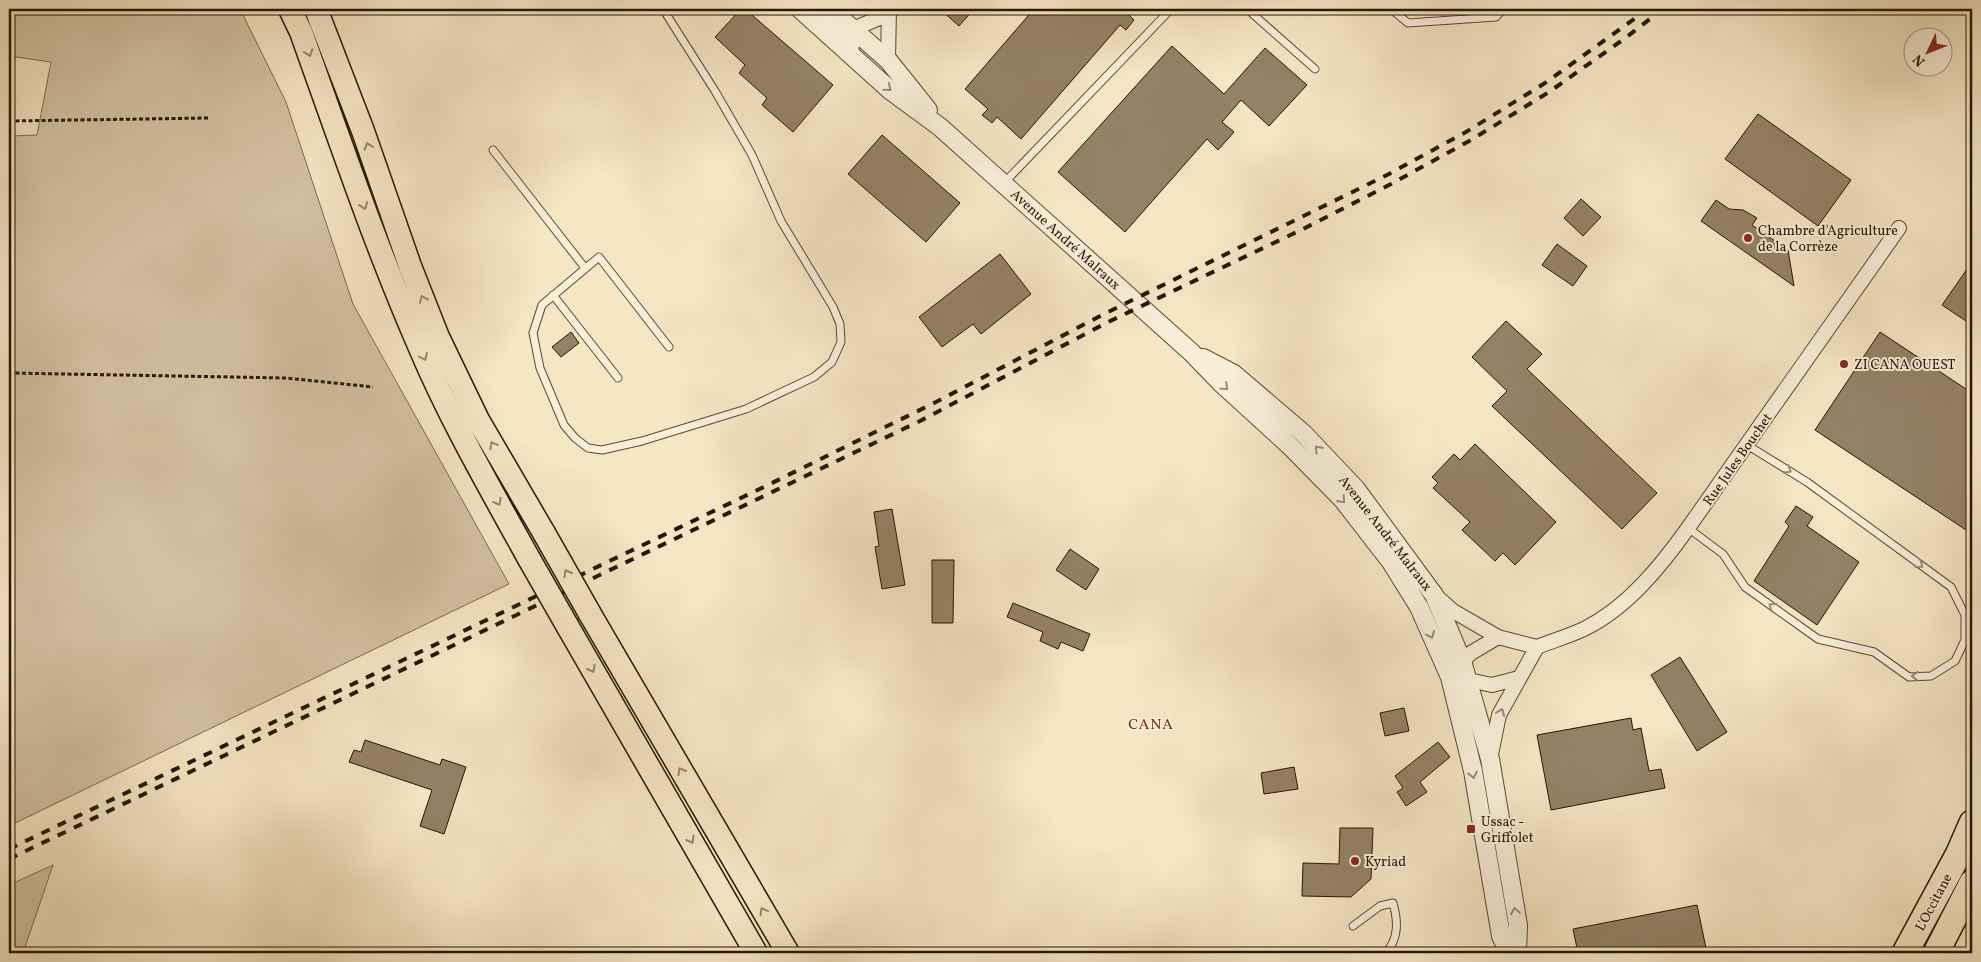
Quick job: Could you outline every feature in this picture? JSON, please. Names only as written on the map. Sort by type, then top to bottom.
[{"type":"highway","points":[[290,9],[301,32],[368,218],[420,348],[459,433],[528,557],[756,953]]},
{"type":"highway","points":[[316,9],[363,132],[410,266],[438,337],[478,420],[788,953]]},
{"type":"highway","name":"L'Occitane","points":[[1905,953],[1958,855],[1972,822]]},
{"type":"highway","name":"L'Occitane","points":[[1936,953],[1972,883]]},
{"type":"street","name":"Avenue André Malraux","points":[[800,9],[891,91],[940,126],[1191,352],[1220,382],[1290,446],[1343,500],[1391,562],[1419,607],[1450,677],[1473,771],[1501,936],[1509,953]]},
{"type":"street","name":"Avenue André Malraux","points":[[813,9],[888,60],[940,126]]},
{"type":"street","name":"Avenue André Malraux","points":[[831,10],[844,29],[862,65]]},
{"type":"street","points":[[844,29],[889,11],[888,60]]},
{"type":"street","name":"Rue Jules Bouchet","points":[[1537,647],[1585,628],[1623,604],[1654,572],[1688,528],[1899,228]]},
{"type":"street","name":"Avenue André Malraux","points":[[1191,352],[1234,374],[1303,433],[1356,489],[1434,595],[1462,661],[1490,759],[1518,925],[1517,953]]},
{"type":"street","points":[[1434,595],[1453,611],[1498,637],[1537,647],[1499,715],[1490,759]]},
{"type":"street","points":[[1450,677],[1462,661],[1471,653],[1498,637]]},
{"type":"street","points":[[1450,677],[1492,685],[1519,678]]},
{"type":"lane","points":[[663,9],[715,91],[752,155],[781,221],[833,306],[840,324],[841,342],[832,362],[814,377],[746,409],[642,442],[602,450],[588,448],[575,438],[564,425],[540,368],[533,333],[542,305],[599,257],[669,347]]},
{"type":"lane","points":[[1004,183],[1171,9]]},
{"type":"lane","points":[[1247,9],[1315,69]]},
{"type":"lane","points":[[1391,9],[1408,23],[1496,17],[1503,9]]},
{"type":"lane","points":[[493,150],[585,268]]},
{"type":"lane","points":[[553,295],[618,378]]},
{"type":"lane","points":[[1688,528],[1723,554],[1745,587],[1818,639],[1874,652],[1909,677],[1931,676],[1955,661],[1965,640],[1965,615],[1951,587],[1808,482],[1747,445]]},
{"type":"lane","points":[[1353,926],[1380,906],[1393,903],[1397,933],[1392,947],[1386,953]]},
{"type":"path","points":[[9,121],[208,118]]},
{"type":"path","points":[[9,373],[286,378],[372,386]]},
{"type":"shaded area","points":[[9,9],[240,9],[286,102],[353,304],[509,584],[9,826],[9,136],[37,135],[51,62],[9,56]]},
{"type":"shaded area","points":[[53,865],[23,953],[9,953],[9,885]]},
{"type":"building","points":[[741,9],[745,9],[833,85],[793,132],[762,105],[767,98],[739,73],[745,65],[715,37]]},
{"type":"building","points":[[940,9],[974,9],[959,26]]},
{"type":"building","points":[[1034,9],[1135,9],[1129,15],[1134,20],[1126,30],[1120,25],[1021,139],[997,117],[992,123],[982,115],[988,109],[965,89]]},
{"type":"building","points":[[1172,46],[1224,94],[1265,48],[1307,85],[1269,126],[1241,100],[1222,122],[1234,132],[1218,150],[1207,139],[1125,232],[1058,172]]},
{"type":"building","points":[[1758,114],[1851,180],[1818,226],[1725,159]]},
{"type":"building","points":[[882,135],[960,203],[926,242],[848,174]]},
{"type":"building","points":[[1581,199],[1601,217],[1583,236],[1564,218]]},
{"type":"building","name":"Chambre d'Agriculture de la Corrèze","points":[[1716,200],[1729,209],[1743,210],[1757,218],[1752,225],[1788,250],[1794,286],[1701,221]]},
{"type":"building","points":[[1557,244],[1587,266],[1573,286],[1542,265]]},
{"type":"building","points":[[1000,254],[1031,294],[981,334],[973,324],[942,347],[919,317]]},
{"type":"building","points":[[1972,262],[1972,325],[1942,305]]},
{"type":"building","points":[[1506,321],[1542,354],[1527,369],[1657,493],[1622,529],[1492,406],[1507,391],[1472,357]]},
{"type":"building","points":[[571,332],[579,343],[561,357],[552,347]]},
{"type":"building","points":[[1880,332],[1972,393],[1972,534],[1815,430]]},
{"type":"building","points":[[1475,444],[1556,522],[1515,565],[1503,553],[1495,561],[1462,530],[1470,522],[1433,488],[1438,483],[1432,477],[1454,454],[1460,460]]},
{"type":"building","points":[[1796,506],[1813,517],[1807,526],[1859,562],[1817,625],[1754,581],[1789,526],[1785,522]]},
{"type":"building","points":[[892,509],[905,585],[882,589],[875,547],[879,546],[874,512]]},
{"type":"building","points":[[1070,549],[1099,569],[1086,590],[1056,570]]},
{"type":"building","points":[[932,560],[954,560],[953,623],[932,623]]},
{"type":"building","points":[[1013,603],[1090,634],[1083,651],[1061,642],[1058,649],[1040,641],[1043,632],[1007,617]]},
{"type":"building","points":[[1680,657],[1727,732],[1697,751],[1651,675]]},
{"type":"building","points":[[1404,708],[1409,731],[1385,736],[1380,713]]},
{"type":"building","points":[[1631,718],[1633,730],[1641,728],[1649,771],[1661,769],[1665,788],[1551,810],[1537,735]]},
{"type":"building","points":[[365,740],[440,765],[442,759],[466,767],[444,834],[420,826],[432,790],[349,762],[354,750],[361,752]]},
{"type":"building","points":[[1438,742],[1450,757],[1420,782],[1427,792],[1406,806],[1397,792],[1403,788],[1395,776]]},
{"type":"building","points":[[1294,767],[1298,789],[1264,794],[1261,773]]},
{"type":"building","name":"Kyriad","points":[[1340,828],[1373,828],[1371,879],[1351,897],[1302,896],[1303,863],[1339,864]]},
{"type":"building","points":[[1697,905],[1707,953],[1578,953],[1573,929]]},
{"type":"railway","points":[[9,849],[768,485],[936,402],[1102,315],[1387,175],[1466,132],[1545,83],[1648,9]]},
{"type":"railway","points":[[9,859],[920,421],[1108,322],[1303,229],[1391,184],[1471,140],[1549,92],[1663,9]]},
{"type":"place","name":"Chambre d'Agriculture de la Corrèze","points":[[1748,238]]},
{"type":"place","name":"ZI CANA OUEST","points":[[1844,364]]},
{"type":"place","name":"Ussac - Griffolet","points":[[1471,829]]},
{"type":"place","name":"Kyriad","points":[[1355,861]]},
{"type":"district","name":"CANA","points":[[1151,724]]}]
